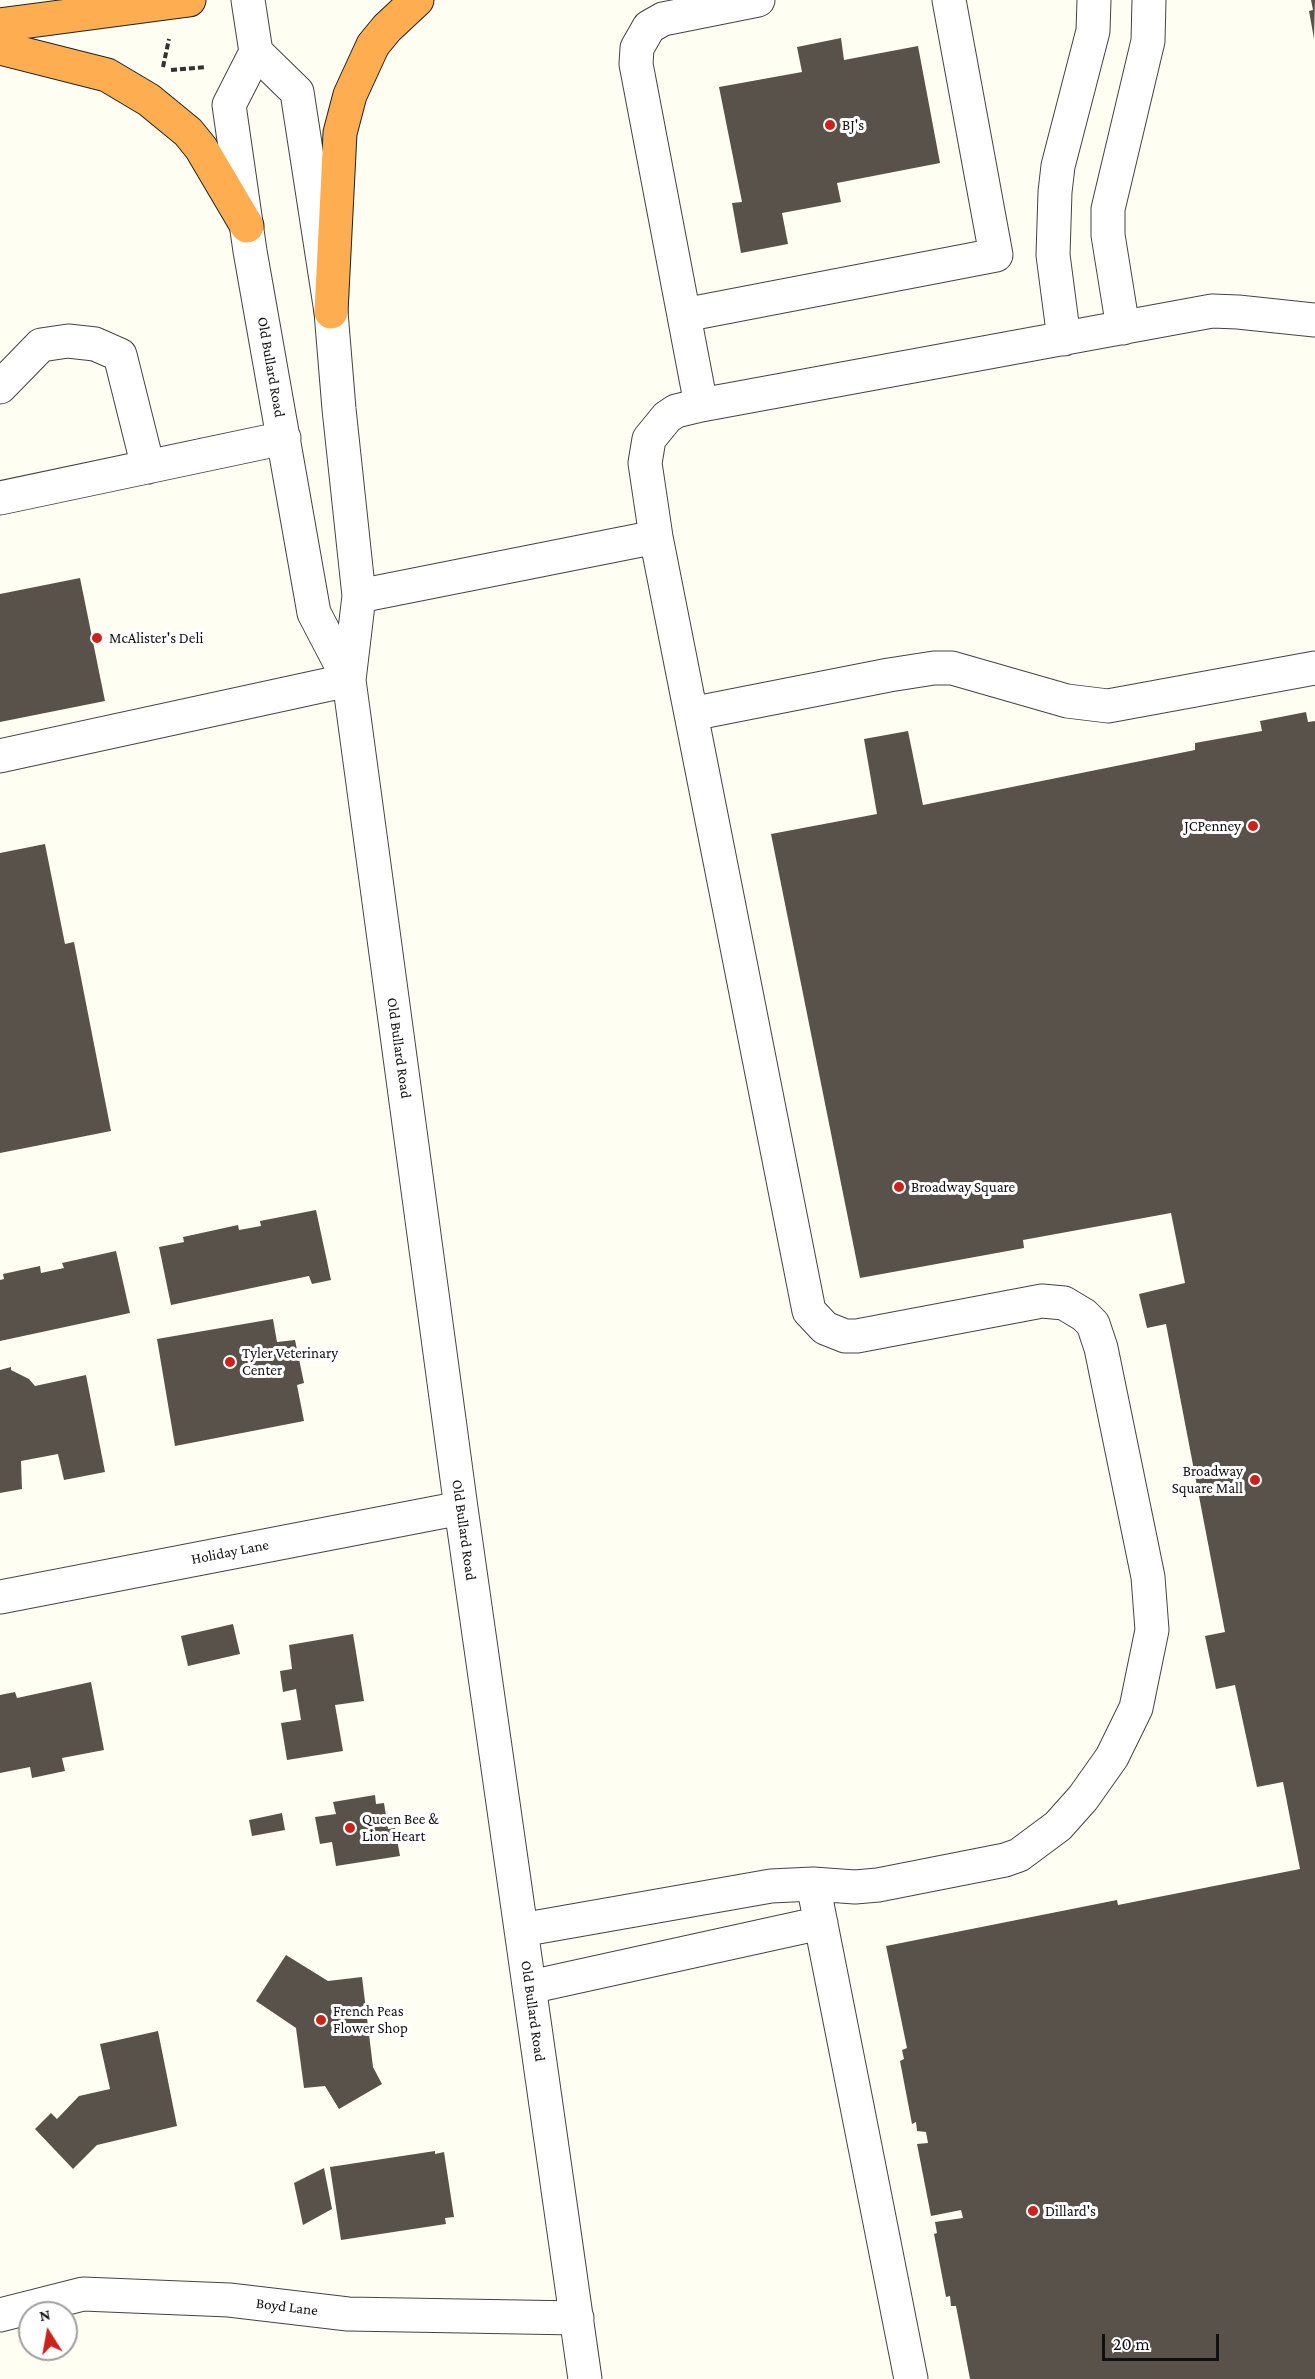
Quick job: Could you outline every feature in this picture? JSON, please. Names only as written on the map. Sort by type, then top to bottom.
[{"type":"highway","points":[[0,25],[189,0]]},
{"type":"highway","points":[[331,312],[340,133],[345,114],[373,45],[387,28],[417,0]]},
{"type":"highway","points":[[0,48],[106,75],[149,100],[188,132],[201,148],[247,226]]},
{"type":"street","points":[[249,0],[256,52]]},
{"type":"street","points":[[701,405],[636,64],[637,48],[649,27],[663,19],[758,0]]},
{"type":"street","points":[[684,315],[996,255],[949,0]]},
{"type":"street","points":[[1064,339],[1053,255],[1054,192],[1058,166],[1093,31],[1094,0]]},
{"type":"street","points":[[1123,328],[1108,235],[1108,209],[1148,40],[1149,0]]},
{"type":"street","name":"Old Bullard Road","points":[[349,680],[314,613],[247,226],[229,105],[256,52],[297,92],[331,312],[359,596],[349,680],[461,1508],[585,2379]]},
{"type":"street","points":[[521,1930],[771,1886],[878,1885],[1005,1860],[1019,1855],[1058,1826],[1083,1798],[1112,1757],[1136,1708],[1152,1630],[1151,1598],[1101,1348],[1093,1324],[1084,1315],[1065,1303],[1042,1301],[857,1336],[845,1336],[825,1328],[809,1311],[656,537],[645,463],[649,439],[667,417],[676,411],[701,405],[1212,311],[1315,320]]},
{"type":"street","points":[[0,387],[41,345],[68,341],[95,344],[120,355],[148,467]]},
{"type":"street","points":[[0,498],[284,438]]},
{"type":"street","points":[[359,596],[656,537]]},
{"type":"street","points":[[691,714],[934,668],[952,668],[1067,701],[1108,706],[1315,668]]},
{"type":"street","points":[[0,756],[349,680]]},
{"type":"street","name":"Holiday Lane","points":[[0,1597],[461,1508]]},
{"type":"street","points":[[813,1884],[911,2379]]},
{"type":"street","points":[[530,1987],[821,1923]]},
{"type":"street","name":"Boyd Lane","points":[[0,2315],[83,2294],[228,2300],[348,2314],[577,2318]]},
{"type":"path","points":[[169,38],[162,71],[208,66]]},
{"type":"building","points":[[1311,0],[1315,0],[1314,39],[1309,11],[1313,10]]},
{"type":"building","name":"BJ's","points":[[841,38],[844,60],[918,46],[940,163],[837,183],[841,202],[782,213],[788,244],[741,253],[732,203],[742,202],[719,87],[802,72],[797,47]]},
{"type":"building","points":[[80,578],[105,701],[0,722],[0,594]]},
{"type":"building","name":"Broadway Square Mall","points":[[1306,712],[1308,722],[1315,721],[1315,2379],[970,2379],[956,2306],[951,2306],[950,2296],[946,2297],[934,2234],[937,2233],[935,2222],[963,2218],[961,2210],[931,2216],[917,2144],[928,2143],[926,2132],[917,2131],[916,2122],[912,2124],[900,2061],[904,2059],[902,2050],[907,2048],[886,1946],[1117,1900],[1118,1905],[1300,1869],[1283,1782],[1257,1787],[1235,1685],[1216,1689],[1205,1636],[1225,1632],[1166,1324],[1147,1328],[1139,1294],[1185,1283],[1171,1213],[1023,1240],[1024,1248],[860,1278],[771,834],[877,814],[864,739],[908,731],[923,805],[1195,750],[1195,743],[1262,731],[1260,721]]},
{"type":"building","points":[[45,844],[65,944],[74,942],[111,1131],[0,1153],[0,853]]},
{"type":"building","points":[[316,1210],[331,1280],[312,1284],[309,1276],[171,1305],[159,1247],[184,1242],[183,1237],[238,1225],[239,1230],[261,1226],[260,1221]]},
{"type":"building","points":[[116,1251],[130,1313],[0,1341],[0,1280],[4,1279],[3,1274],[40,1266],[41,1273],[64,1268],[62,1263]]},
{"type":"building","name":"Tyler Veterinary Center","points":[[273,1319],[277,1342],[295,1340],[304,1383],[297,1385],[304,1421],[175,1446],[157,1339]]},
{"type":"building","points":[[11,1367],[11,1370],[29,1379],[35,1386],[86,1375],[105,1472],[64,1480],[58,1454],[21,1461],[22,1489],[0,1493],[0,1370]]},
{"type":"building","points":[[233,1624],[240,1654],[188,1666],[181,1636]]},
{"type":"building","points":[[353,1634],[364,1701],[335,1705],[343,1751],[287,1760],[281,1723],[301,1720],[296,1689],[283,1692],[280,1671],[292,1669],[289,1645]]},
{"type":"building","points":[[91,1682],[104,1750],[62,1758],[65,1771],[32,1778],[30,1767],[0,1773],[0,1695],[15,1692],[17,1698]]},
{"type":"building","points":[[375,1795],[376,1804],[384,1803],[388,1829],[395,1828],[400,1856],[336,1866],[332,1842],[320,1844],[315,1817],[336,1814],[333,1802]]},
{"type":"building","points":[[282,1813],[285,1830],[252,1836],[249,1820]]},
{"type":"building","points":[[286,1955],[328,1981],[362,1977],[373,2067],[382,2084],[339,2109],[325,2086],[304,2088],[296,2028],[256,2001]]},
{"type":"building","points":[[158,2031],[177,2126],[97,2145],[73,2169],[35,2129],[51,2113],[57,2119],[79,2096],[110,2089],[100,2044]]},
{"type":"building","points":[[435,2151],[435,2154],[444,2152],[454,2217],[445,2218],[446,2224],[341,2240],[330,2167]]},
{"type":"building","points":[[324,2168],[332,2209],[303,2225],[294,2183]]},
{"type":"place","name":"BJ's","points":[[830,125]]},
{"type":"place","name":"McAlister's Deli","points":[[97,638]]},
{"type":"place","name":"JCPenney","points":[[1253,826]]},
{"type":"place","name":"Broadway Square","points":[[899,1187]]},
{"type":"place","name":"Tyler Veterinary Center","points":[[230,1362]]},
{"type":"place","name":"Broadway Square Mall","points":[[1255,1480]]},
{"type":"place","name":"Queen Bee & Lion Heart","points":[[350,1828]]},
{"type":"place","name":"French Peas Flower Shop","points":[[321,2020]]},
{"type":"place","name":"Dillard's","points":[[1033,2211]]}]
